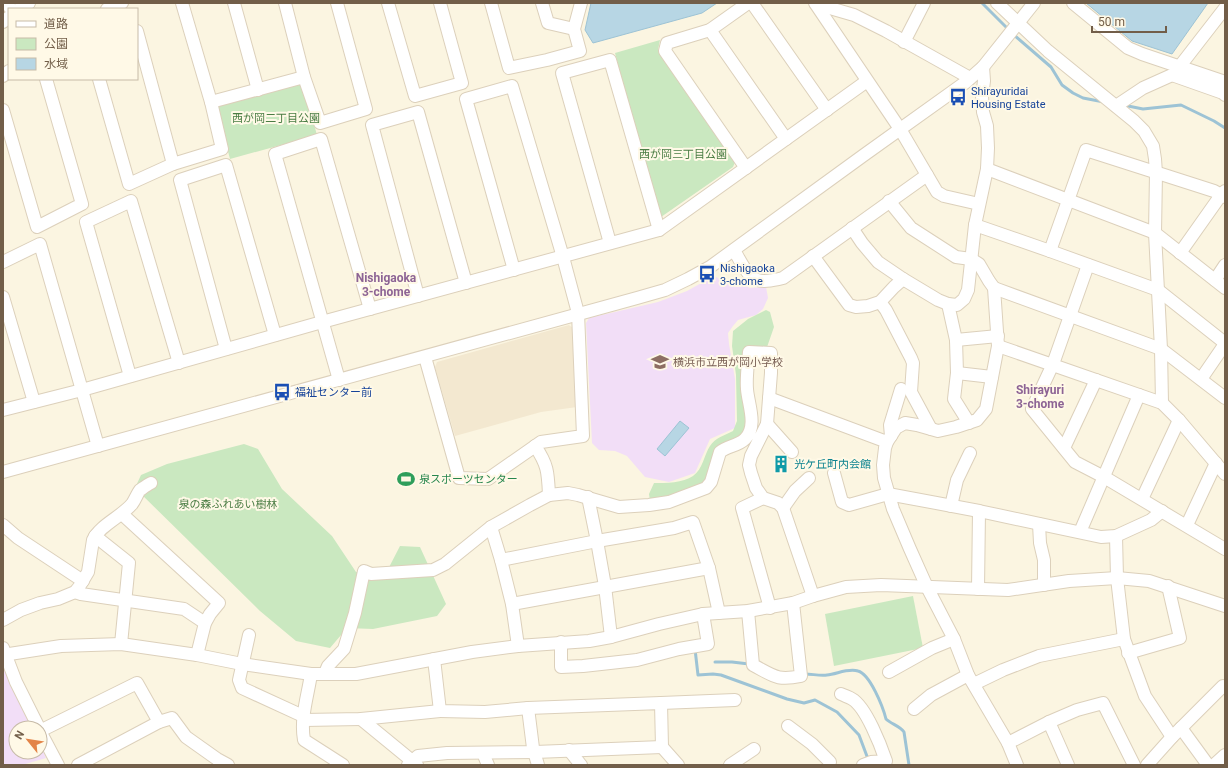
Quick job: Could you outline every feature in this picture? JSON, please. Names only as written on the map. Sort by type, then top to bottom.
[{"type":"street","points":[[110,8],[122,3]]},
{"type":"street","points":[[99,80],[129,184],[173,164],[222,149],[211,102],[182,3]]},
{"type":"street","points":[[234,3],[258,90]]},
{"type":"street","points":[[285,3],[304,77],[320,122],[366,109],[337,3]]},
{"type":"street","points":[[388,3],[415,96],[462,83],[440,3]]},
{"type":"street","points":[[491,3],[509,68],[547,60],[580,50],[574,29],[581,3]]},
{"type":"street","points":[[542,3],[548,22],[574,29]]},
{"type":"street","points":[[746,168],[665,51],[667,43],[710,30],[748,3]]},
{"type":"street","points":[[752,3],[827,110]]},
{"type":"street","points":[[904,42],[924,3]]},
{"type":"street","points":[[997,3],[1059,60],[1139,126],[1153,146],[1156,173],[1155,233],[1161,349],[1162,403]]},
{"type":"street","points":[[3,472],[665,290],[688,280],[734,250],[942,100],[970,78],[982,67],[1034,3]]},
{"type":"street","points":[[1073,3],[1128,48],[1225,82]]},
{"type":"street","points":[[816,4],[854,15],[970,78]]},
{"type":"street","points":[[816,4],[900,129],[938,192],[944,196],[979,204]]},
{"type":"street","points":[[1180,66],[1225,8]]},
{"type":"street","points":[[710,30],[786,139]]},
{"type":"street","points":[[138,35],[173,164]]},
{"type":"street","points":[[610,243],[562,72],[610,60],[659,230]]},
{"type":"street","points":[[852,228],[878,262],[903,279],[938,300],[948,304],[957,305],[964,299],[968,290],[975,225],[987,169],[988,148],[983,104],[984,81],[982,67]]},
{"type":"street","points":[[1116,106],[1143,88],[1172,75],[1225,95]]},
{"type":"street","points":[[211,102],[304,77]]},
{"type":"street","points":[[3,110],[37,227],[82,204],[46,80]]},
{"type":"street","points":[[3,410],[82,390],[275,335],[659,230],[867,81]]},
{"type":"street","points":[[425,357],[459,478],[488,480],[541,442],[583,436],[578,313],[563,257],[512,86],[466,99],[514,270]]},
{"type":"street","points":[[418,296],[372,125],[418,112],[466,283]]},
{"type":"street","points":[[338,380],[275,154],[321,139],[370,309]]},
{"type":"street","points":[[1050,251],[1086,150],[1224,194],[1180,253]]},
{"type":"street","points":[[226,349],[180,180],[226,165],[275,335]]},
{"type":"street","points":[[987,169],[1155,233],[1225,288]]},
{"type":"street","points":[[734,250],[752,277],[758,281],[783,278],[927,175]]},
{"type":"street","points":[[130,376],[86,222],[131,201],[179,363]]},
{"type":"street","points":[[889,201],[911,228],[956,257],[971,258],[979,264],[994,288],[998,341],[986,409],[977,420],[938,431],[904,423],[896,428],[889,439],[885,448],[883,465],[884,478],[892,509],[927,587],[954,639],[971,679],[1008,743],[1016,765]]},
{"type":"street","points":[[975,225],[1158,290],[1225,344],[1201,379]]},
{"type":"street","points":[[3,262],[40,244],[98,446]]},
{"type":"street","points":[[812,256],[849,305],[856,307],[868,306],[880,302],[903,279]]},
{"type":"street","points":[[1088,265],[1053,364],[1032,409],[1075,462],[1187,525],[1225,549]]},
{"type":"street","points":[[1215,280],[1225,265]]},
{"type":"street","points":[[994,288],[1161,349],[1225,398]]},
{"type":"street","points":[[3,297],[34,402]]},
{"type":"street","points":[[880,302],[886,310],[911,358],[913,363],[911,392],[931,429]]},
{"type":"street","points":[[948,304],[956,340],[957,372],[954,400],[969,423]]},
{"type":"street","points":[[956,340],[998,341],[1053,364],[1162,403],[1179,420],[1225,474]]},
{"type":"street","points":[[325,673],[328,666],[344,649],[355,613],[364,571],[371,574],[433,570],[445,564],[491,527],[549,495],[568,494],[588,497],[619,507],[669,502],[706,488],[712,482],[720,452],[742,442],[749,432],[752,412],[747,389],[749,352],[771,354],[767,424],[751,456],[749,465],[751,473],[756,488],[762,498],[778,504],[783,508],[813,596]]},
{"type":"street","points":[[957,372],[992,377]]},
{"type":"street","points":[[1064,448],[1096,380]]},
{"type":"street","points":[[889,439],[890,425],[901,389]]},
{"type":"street","points":[[1080,532],[1139,395]]},
{"type":"street","points":[[769,398],[889,439]]},
{"type":"street","points":[[1142,499],[1179,420]]},
{"type":"street","points":[[767,424],[792,452]]},
{"type":"street","points":[[535,446],[546,464],[549,495]]},
{"type":"street","points":[[951,506],[957,480],[970,453]]},
{"type":"street","points":[[1187,525],[1216,463]]},
{"type":"street","points":[[834,474],[842,502],[849,505],[888,494],[979,511],[1101,537],[1116,536],[1150,520],[1162,511]]},
{"type":"street","points":[[783,508],[795,491],[809,478]]},
{"type":"street","points":[[3,620],[20,610],[58,599],[75,592],[88,572],[95,536],[122,514],[133,503],[140,491],[150,483]]},
{"type":"street","points":[[588,497],[605,586],[611,638]]},
{"type":"street","points":[[762,498],[742,508],[770,608]]},
{"type":"street","points":[[978,589],[979,511]]},
{"type":"street","points":[[122,514],[219,603],[205,623],[197,655]]},
{"type":"street","points":[[501,560],[597,541],[674,528],[693,522],[709,568],[719,613]]},
{"type":"street","points":[[1039,524],[1040,543],[1044,560],[1044,585]]},
{"type":"street","points":[[3,525],[43,556],[83,581]]},
{"type":"street","points":[[491,527],[512,604],[518,646]]},
{"type":"street","points":[[95,536],[129,563],[121,644]]},
{"type":"street","points":[[1116,536],[1117,578],[1124,639],[1145,696],[1176,732],[1208,765]]},
{"type":"street","points":[[512,604],[709,568]]},
{"type":"street","points":[[35,720],[16,682],[4,653],[61,646],[121,644],[311,674],[356,674],[472,652],[518,646],[611,638],[703,614],[748,612],[770,608],[793,603],[846,587],[881,585],[1008,590],[1069,581],[1117,578],[1149,581],[1225,606]]},
{"type":"street","points":[[1128,653],[1180,638],[1168,586]]},
{"type":"street","points":[[75,592],[184,609],[205,623]]},
{"type":"street","points":[[748,612],[753,665],[775,677],[788,678],[801,676],[793,603]]},
{"type":"street","points":[[561,642],[561,667],[636,660],[679,649],[708,644],[703,614]]},
{"type":"street","points":[[249,635],[239,680],[242,688],[303,718],[361,719],[440,711],[485,712],[528,708],[735,700]]},
{"type":"street","points":[[889,672],[932,648],[954,639]]},
{"type":"street","points":[[914,709],[931,695],[971,679],[1003,670],[1039,656],[1124,639]]},
{"type":"street","points":[[434,659],[440,711]]},
{"type":"street","points":[[311,674],[303,718],[302,732],[304,740],[343,765]]},
{"type":"street","points":[[48,727],[137,683],[159,722]]},
{"type":"street","points":[[1147,765],[1176,732],[1224,686]]},
{"type":"street","points":[[841,694],[853,699],[865,713],[889,763],[869,764]]},
{"type":"street","points":[[661,703],[662,747],[678,765]]},
{"type":"street","points":[[1008,743],[1049,722],[1077,710],[1103,703],[1134,765]]},
{"type":"street","points":[[528,708],[538,765]]},
{"type":"street","points":[[78,765],[159,722],[172,718],[186,737],[228,765]]},
{"type":"street","points":[[361,719],[412,763],[418,756],[447,753],[535,752],[662,747]]},
{"type":"street","points":[[1049,722],[1068,765]]},
{"type":"street","points":[[788,726],[812,744],[829,764]]},
{"type":"street","points":[[48,746],[58,765]]},
{"type":"street","points":[[730,765],[754,749]]},
{"type":"street","points":[[569,750],[581,765]]},
{"type":"street","points":[[483,752],[488,765]]},
{"type":"street","points":[[1214,765],[1225,755]]},
{"type":"shaded area","name":"横浜市立西が岡小学校","points":[[714,276],[726,282],[744,279],[749,288],[766,287],[768,298],[763,309],[756,315],[738,320],[728,333],[735,379],[735,428],[710,439],[695,473],[669,482],[645,477],[627,456],[615,451],[599,450],[592,443],[586,323],[589,318],[658,302],[687,291]]},
{"type":"shaded area","points":[[569,325],[574,329],[577,407],[541,412],[455,436],[435,367],[437,362]]},
{"type":"shaded area","points":[[3,665],[29,720],[8,720],[8,760],[39,760],[22,765],[3,765]]},
{"type":"green space","name":"西が岡三丁目公園","points":[[660,40],[658,50],[736,160],[733,167],[661,217],[659,216],[615,53]]},
{"type":"green space","name":"西が岡二丁目公園","points":[[299,83],[303,86],[317,135],[230,159],[217,110],[219,105]]},
{"type":"green space","points":[[766,310],[770,312],[774,327],[766,350],[745,349],[747,408],[746,432],[732,443],[704,486],[669,498],[650,501],[649,494],[654,483],[669,483],[693,476],[699,470],[712,443],[720,437],[733,431],[737,421],[736,375],[732,346],[733,331],[748,319]]},
{"type":"green space","name":"泉の森ふれあい樹林","points":[[244,444],[258,449],[282,489],[332,536],[356,572],[384,577],[400,546],[420,547],[446,604],[437,616],[373,629],[347,628],[330,648],[296,641],[260,611],[135,488],[141,475],[167,464]]},
{"type":"green space","points":[[913,596],[923,648],[834,666],[825,614]]},
{"type":"water","points":[[591,3],[717,3],[702,13],[593,43],[585,30]]},
{"type":"water","points":[[1086,3],[1208,3],[1172,54],[1132,41]]},
{"type":"water","points":[[680,421],[689,428],[665,456],[657,449]]},
{"type":"waterway","points":[[982,3],[1010,31]]},
{"type":"waterway","points":[[1014,35],[1051,67],[1062,85],[1083,98],[1104,102]]},
{"type":"waterway","points":[[1123,105],[1143,109],[1181,105],[1225,128]]},
{"type":"waterway","points":[[695,649],[698,675],[721,675],[787,699],[804,703],[815,700],[837,712],[859,735],[868,759]]},
{"type":"waterway","points":[[715,662],[749,664]]},
{"type":"waterway","points":[[805,674],[824,675],[850,670],[863,673],[871,684],[886,719],[904,732],[909,765]]},
{"type":"place","name":"Shirayuridai Housing Estate","points":[[958,97]]},
{"type":"place","name":"Nishigaoka 3-chome","points":[[707,274]]},
{"type":"place","name":"横浜市立西が岡小学校","points":[[660,362]]},
{"type":"place","name":"福祉センター前","points":[[282,392]]},
{"type":"place","name":"光ケ丘町内会館","points":[[781,464]]},
{"type":"place","name":"泉スポーツセンター","points":[[406,479]]},
{"type":"district","name":"Nishigaoka 3-chome","points":[[386,285]]},
{"type":"district","name":"Shirayuri 3-chome","points":[[1040,397]]}]
